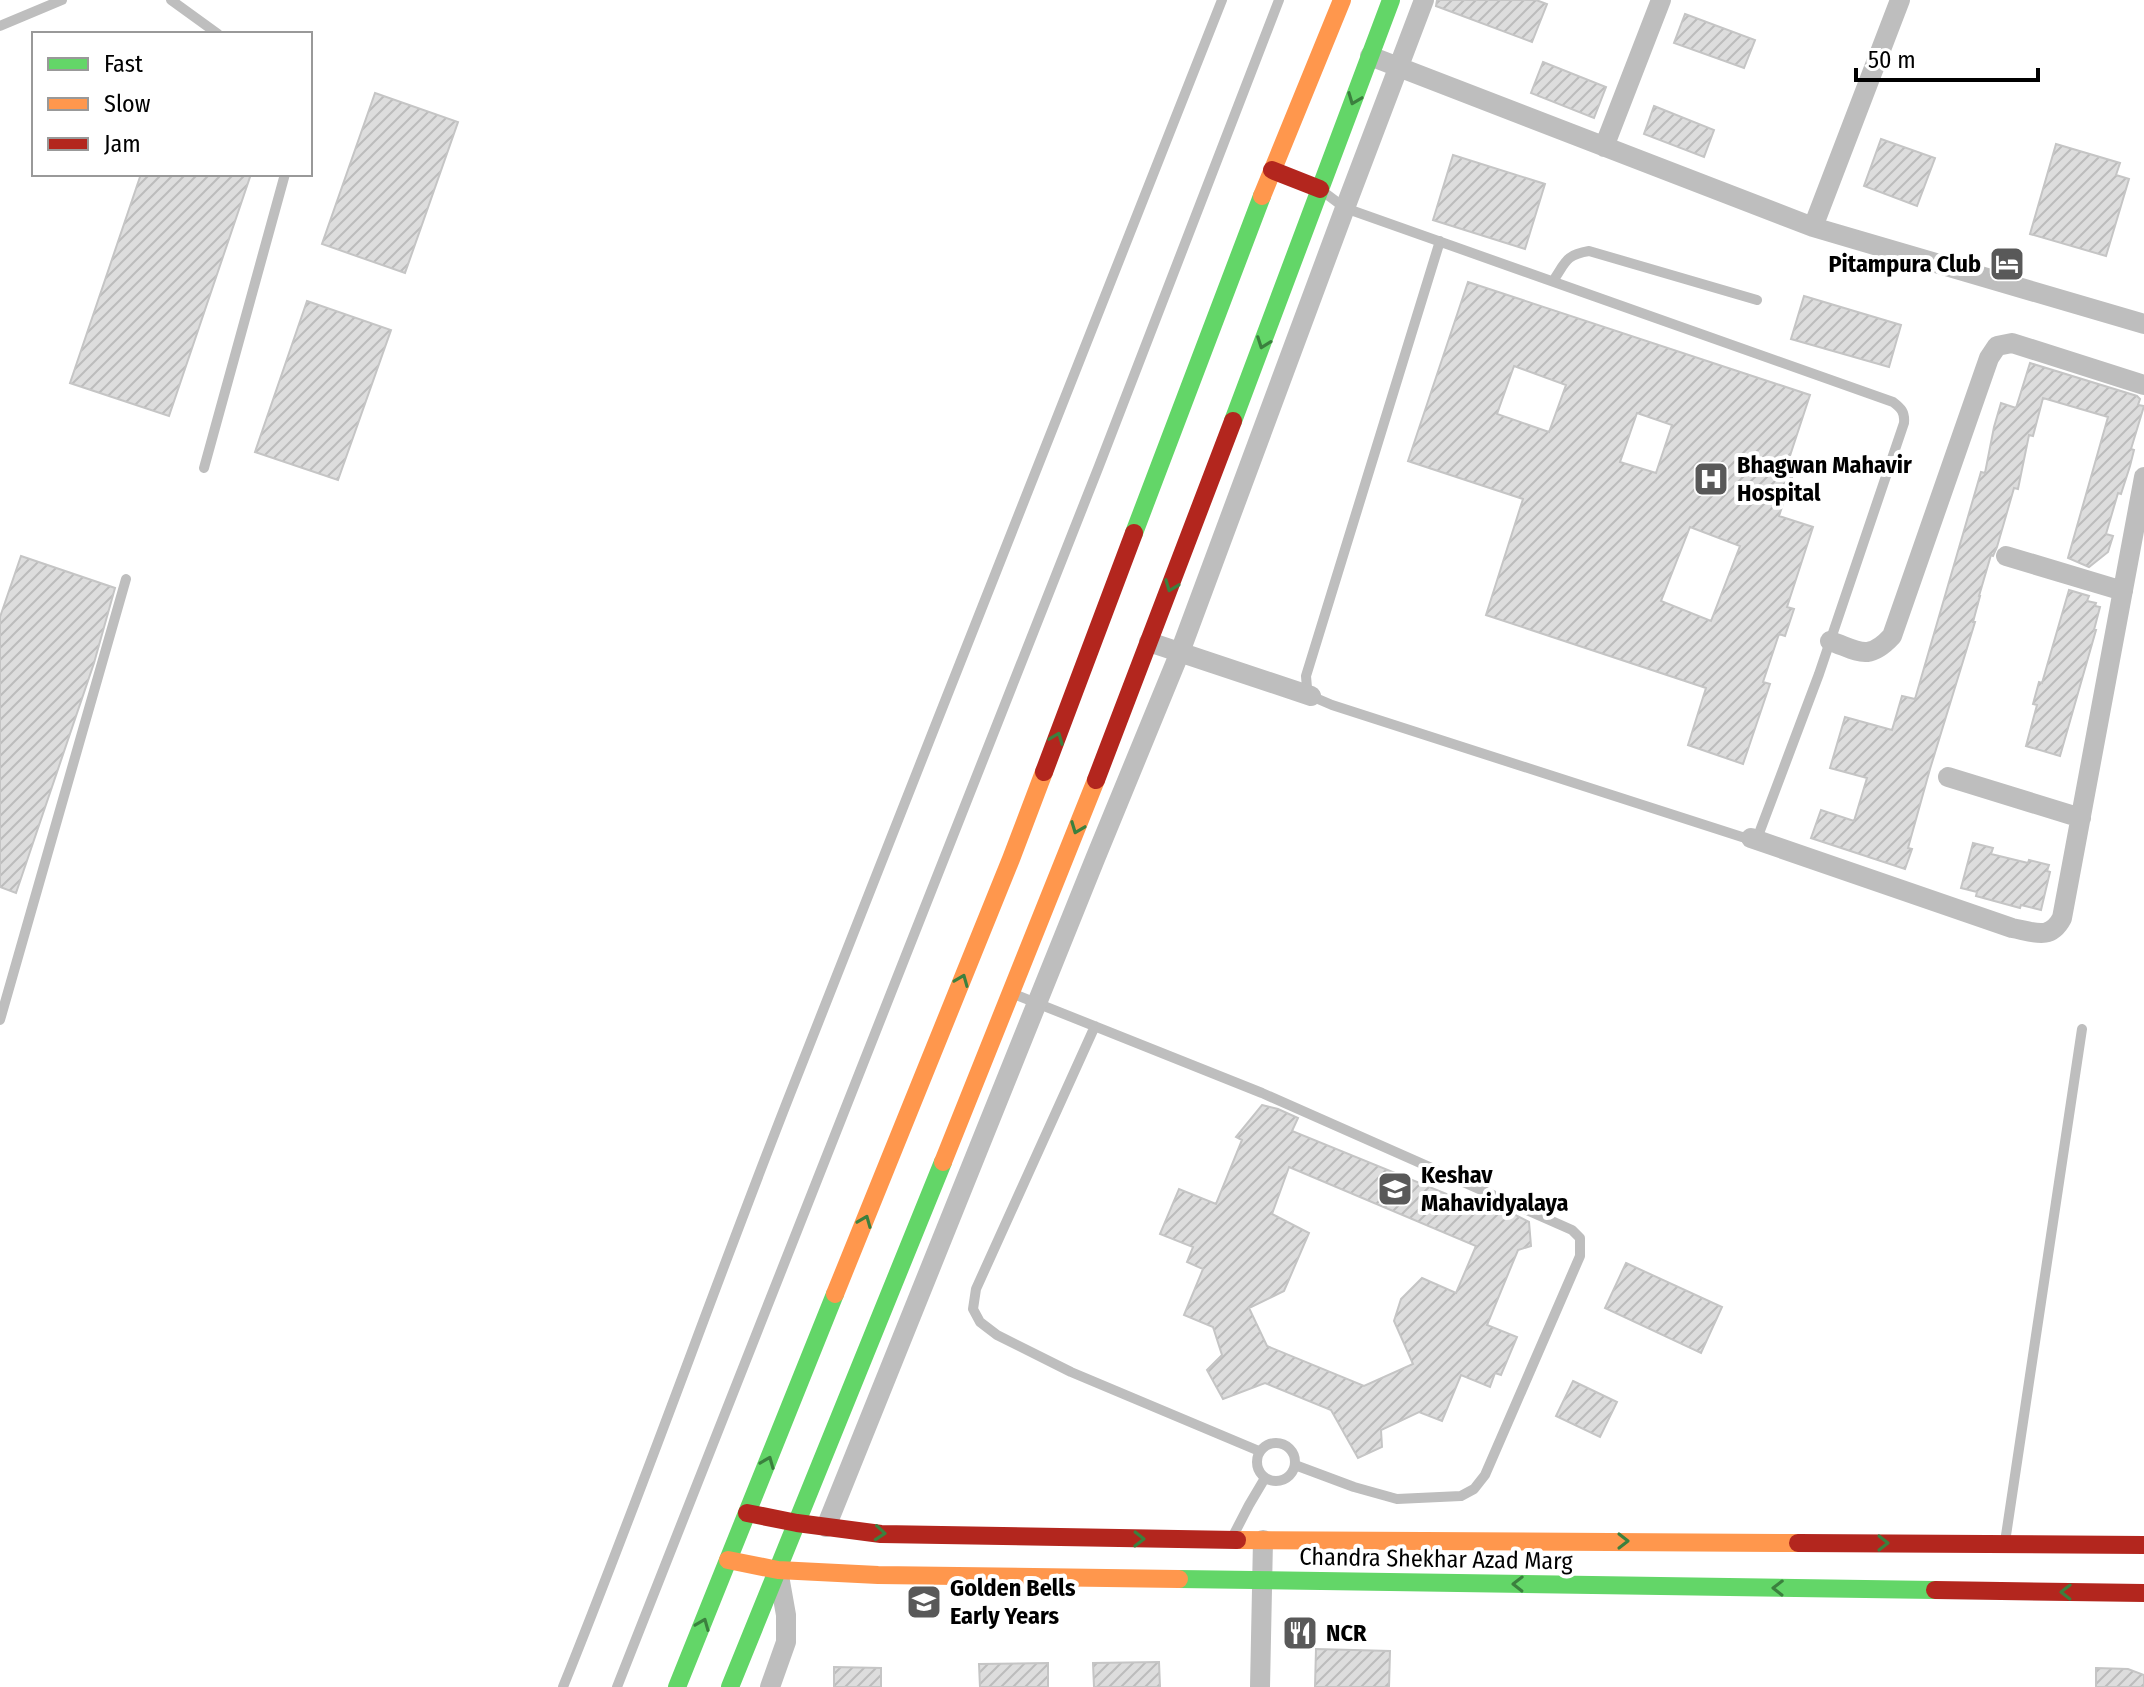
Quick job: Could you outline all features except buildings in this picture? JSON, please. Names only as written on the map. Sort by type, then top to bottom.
[{"type":"main road","points":[[677,1687],[1011,859],[1272,170],[1342,0]]},
{"type":"main road","points":[[730,1687],[1055,886],[1391,0]]},
{"type":"main road","points":[[1272,170],[1320,189]]},
{"type":"main road","name":"Chandra Shekhar Azad Marg","points":[[747,1513],[881,1534],[1231,1540],[2144,1545]]},
{"type":"main road","name":"Chandra Shekhar Azad Marg","points":[[728,1560],[778,1570],[878,1575],[2144,1593]]},
{"type":"street","points":[[826,1527],[1180,652],[1424,0]]},
{"type":"street","points":[[1604,147],[1661,0]]},
{"type":"street","points":[[1813,227],[1900,0]]},
{"type":"street","points":[[1370,56],[1813,227],[2144,324]]},
{"type":"street","points":[[1830,641],[1868,654],[1881,649],[1892,636],[1989,358],[1997,346],[2012,343],[2144,385]]},
{"type":"street","points":[[1751,838],[2012,928],[2049,933],[2057,927],[2062,918],[2144,477]]},
{"type":"street","points":[[2006,556],[2123,591]]},
{"type":"street","points":[[1149,642],[1311,696]]},
{"type":"street","points":[[1948,777],[2081,818]]},
{"type":"street","points":[[1260,1687],[1263,1540]]},
{"type":"street","points":[[770,1687],[786,1642],[786,1615],[778,1570]]},
{"type":"lane","points":[[0,26],[62,0]]},
{"type":"lane","points":[[171,0],[215,32]]},
{"type":"lane","points":[[563,1687],[781,1117],[1222,0]]},
{"type":"lane","points":[[617,1687],[1093,481],[1279,0]]},
{"type":"lane","points":[[204,468],[284,176]]},
{"type":"lane","points":[[1320,189],[1345,208],[1440,241],[1553,281],[1893,402],[1905,415],[1830,641],[1758,836],[1742,837],[1311,696],[1306,676],[1440,241]]},
{"type":"lane","points":[[1553,281],[1569,256],[1589,251],[1757,300]]},
{"type":"lane","points":[[0,1020],[126,579]]},
{"type":"lane","points":[[1011,993],[1262,1093],[1572,1230],[1580,1238],[1580,1256],[1485,1475],[1474,1489],[1461,1496],[1397,1499],[1295,1465]]},
{"type":"lane","points":[[1095,1026],[976,1289],[973,1309],[980,1322],[997,1335],[1071,1372],[1259,1451]]},
{"type":"lane","points":[[2005,1544],[2082,1029]]},
{"type":"lane","points":[[1270,1444],[1283,1444],[1292,1452],[1295,1465],[1289,1476],[1283,1480],[1265,1478],[1256,1463],[1259,1451],[1270,1444]]},
{"type":"lane","points":[[1231,1540],[1265,1478]]},
{"type":"traffic: fast","points":[[1233,421],[1391,0]]},
{"type":"traffic: fast","points":[[1134,533],[1262,196]]},
{"type":"traffic: fast","points":[[730,1687],[943,1162]]},
{"type":"traffic: fast","points":[[677,1687],[835,1294]]},
{"type":"traffic: fast","points":[[1179,1579],[1935,1590]]},
{"type":"traffic: slow","points":[[1262,196],[1342,0]]},
{"type":"traffic: slow","points":[[835,1294],[1044,772]]},
{"type":"traffic: slow","points":[[943,1162],[1096,780]]},
{"type":"traffic: slow","points":[[1237,1540],[1798,1543]]},
{"type":"traffic: slow","points":[[728,1560],[778,1570],[878,1575],[1179,1579]]},
{"type":"traffic: jam","points":[[1272,170],[1320,189]]},
{"type":"traffic: jam","points":[[1096,780],[1233,421]]},
{"type":"traffic: jam","points":[[1044,772],[1134,533]]},
{"type":"traffic: jam","points":[[747,1513],[881,1534],[1237,1540]]},
{"type":"traffic: jam","points":[[1798,1543],[2144,1545]]},
{"type":"traffic: jam","points":[[1935,1590],[2144,1593]]},
{"type":"place","name":"Pitampura Club","points":[[2007,264]]},
{"type":"place","name":"Bhagwan Mahavir Hospital","points":[[1711,479]]},
{"type":"place","name":"Keshav Mahavidyalaya","points":[[1395,1189]]},
{"type":"place","name":"Golden Bells Early Years","points":[[924,1602]]},
{"type":"place","name":"NCR","points":[[1300,1633]]}]
